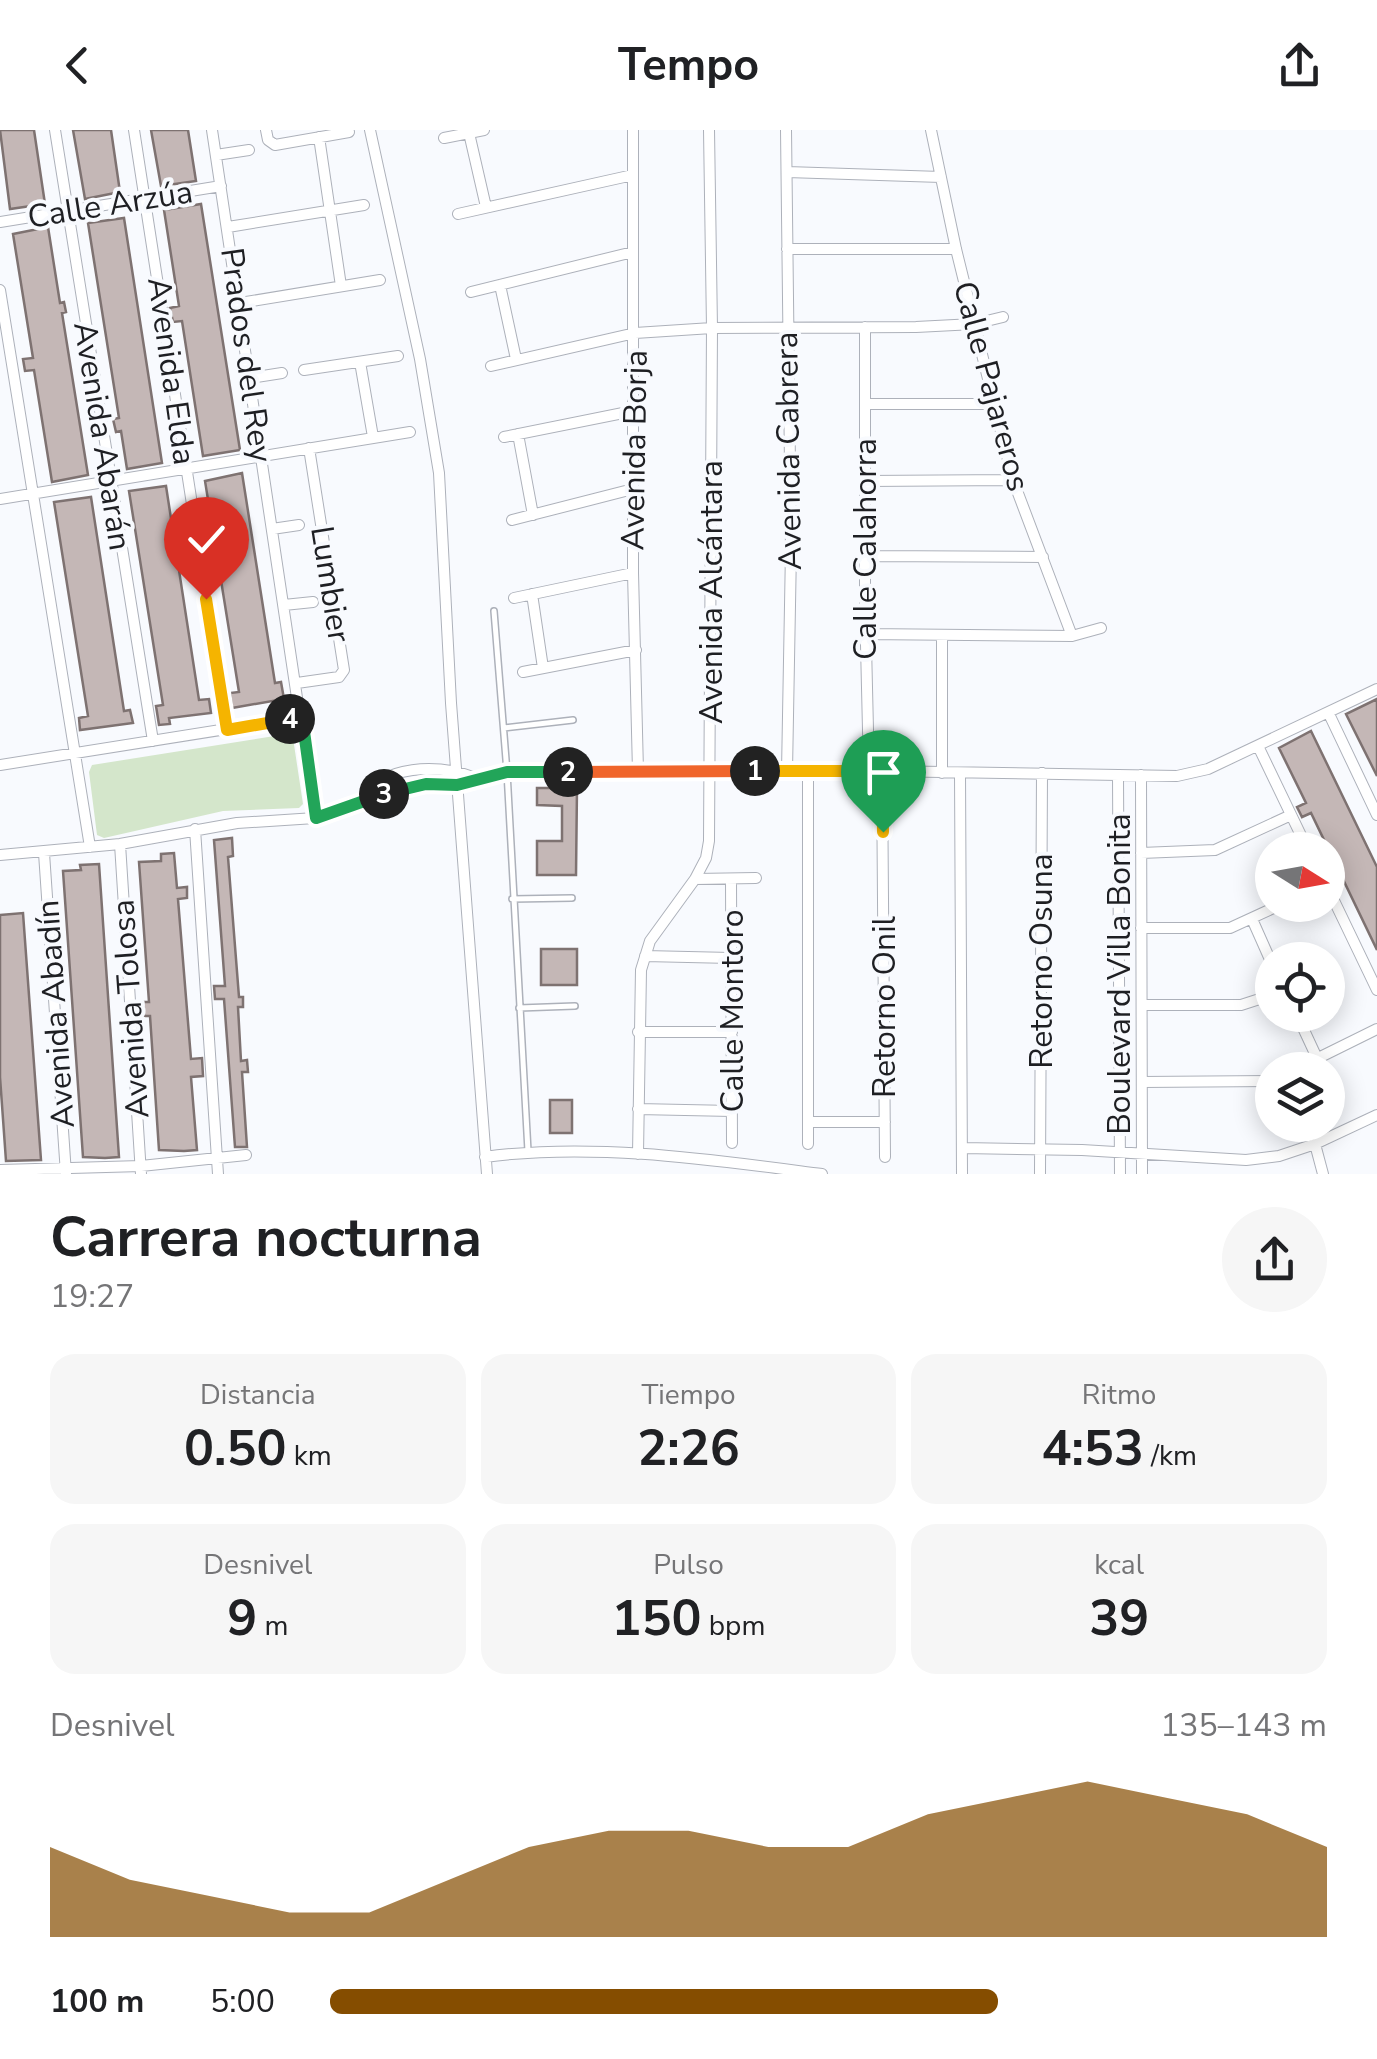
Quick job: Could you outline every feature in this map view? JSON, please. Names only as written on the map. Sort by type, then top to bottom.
[{"type":"street","name":"Avenida Abarán","points":[[55,130],[153,741]]},
{"type":"street","name":"Avenida Elda","points":[[134,130],[227,730]]},
{"type":"street","name":"Prados del Rey","points":[[212,130],[316,818]]},
{"type":"street","points":[[266,130],[268,140],[275,144],[349,132]]},
{"type":"street","points":[[370,130],[434,434],[486,1174]]},
{"type":"street","points":[[444,138],[484,130]]},
{"type":"street","name":"Avenida Borja","points":[[634,130],[633,573],[638,770]]},
{"type":"street","name":"Avenida Alcántara","points":[[638,1154],[638,999],[645,956],[655,930],[695,879],[706,858],[709,841],[709,130]]},
{"type":"street","name":"Avenida Cabrera","points":[[786,130],[788,772]]},
{"type":"street","name":"Calle Pajareros","points":[[931,130],[956,250],[1013,480],[1072,636]]},
{"type":"street","points":[[469,133],[486,207]]},
{"type":"street","points":[[319,137],[341,286]]},
{"type":"street","points":[[216,155],[249,150]]},
{"type":"street","points":[[787,172],[942,177]]},
{"type":"street","points":[[458,214],[633,175]]},
{"type":"street","name":"Calle Arzúa","points":[[0,222],[221,186]]},
{"type":"street","points":[[228,226],[364,204]]},
{"type":"street","points":[[787,249],[956,250]]},
{"type":"street","points":[[471,292],[633,252]]},
{"type":"street","points":[[240,303],[380,280]]},
{"type":"street","points":[[500,285],[516,358]]},
{"type":"street","points":[[0,290],[90,847]]},
{"type":"street","points":[[490,366],[636,334],[712,328],[974,324],[1002,317]]},
{"type":"street","name":"Calle Calahorra","points":[[865,326],[865,634],[876,772]]},
{"type":"street","points":[[304,370],[398,356]]},
{"type":"street","points":[[360,362],[373,437]]},
{"type":"street","points":[[250,378],[282,373]]},
{"type":"street","points":[[864,404],[993,404]]},
{"type":"street","points":[[504,437],[633,411]]},
{"type":"street","points":[[0,499],[410,432]]},
{"type":"street","points":[[518,434],[533,515]]},
{"type":"street","name":"Lumbier","points":[[298,683],[339,678],[344,670],[310,448]]},
{"type":"street","points":[[865,480],[1013,480]]},
{"type":"street","points":[[512,520],[633,489]]},
{"type":"street","points":[[272,529],[298,525]]},
{"type":"street","points":[[865,556],[1043,557]]},
{"type":"street","points":[[514,598],[633,573]]},
{"type":"street","points":[[532,594],[544,668]]},
{"type":"street","points":[[284,605],[313,602]]},
{"type":"street","points":[[865,634],[1072,636],[1101,628]]},
{"type":"street","points":[[942,636],[942,773]]},
{"type":"street","points":[[523,672],[636,650]]},
{"type":"street","points":[[0,855],[44,853],[196,829],[316,818],[426,784],[457,785],[507,772],[1194,774],[1377,689]]},
{"type":"street","points":[[1329,714],[1377,815]]},
{"type":"street","points":[[0,765],[302,717]]},
{"type":"street","points":[[1258,746],[1299,832]]},
{"type":"street","points":[[360,802],[372,785],[404,772],[438,768],[476,778]]},
{"type":"street","points":[[808,772],[808,1144]]},
{"type":"street","name":"Retorno Onil","points":[[876,772],[885,1157]]},
{"type":"street","points":[[960,773],[962,1174]]},
{"type":"street","name":"Retorno Osuna","points":[[1040,1174],[1042,773]]},
{"type":"street","name":"Boulevard Villa Bonita","points":[[1118,775],[1120,1174]]},
{"type":"street","name":"Boulevard Villa Bonita","points":[[1141,775],[1142,1174]]},
{"type":"street","points":[[1141,853],[1216,850],[1290,814]]},
{"type":"street","points":[[196,829],[218,1174]]},
{"type":"street","name":"Avenida Tolosa","points":[[120,844],[141,1170]]},
{"type":"street","name":"Avenida Abadín","points":[[44,853],[65,1171]]},
{"type":"street","name":"Calle Montoro","points":[[695,879],[756,878]]},
{"type":"street","name":"Calle Montoro","points":[[731,879],[732,1143]]},
{"type":"street","points":[[1141,928],[1230,928],[1255,918]]},
{"type":"street","points":[[1252,919],[1262,942]]},
{"type":"street","points":[[1344,922],[1377,990]]},
{"type":"street","points":[[645,956],[731,958]]},
{"type":"street","points":[[1142,1005],[1241,1005],[1255,1000]]},
{"type":"street","points":[[1329,1052],[1377,1029]]},
{"type":"street","points":[[638,1032],[732,1032]]},
{"type":"street","points":[[1142,1082],[1255,1081]]},
{"type":"street","points":[[638,1110],[732,1111]]},
{"type":"street","points":[[963,1148],[1246,1160],[1279,1156],[1314,1144],[1377,1115]]},
{"type":"street","name":"Retorno Onil","points":[[808,1122],[884,1122]]},
{"type":"street","points":[[1314,1144],[1323,1174]]},
{"type":"street","points":[[485,1157],[528,1151],[638,1154],[822,1174]]},
{"type":"street","points":[[0,1170],[141,1170],[246,1155]]},
{"type":"street","points":[[1246,1160],[1249,1174]]},
{"type":"lane","points":[[494,611],[528,1151]]},
{"type":"lane","points":[[504,728],[573,720]]},
{"type":"lane","points":[[512,899],[572,898]]},
{"type":"lane","points":[[519,1008],[575,1006]]},
{"type":"green space","points":[[287,734],[293,738],[303,804],[299,808],[223,811],[104,838],[97,835],[89,772],[92,765]]},
{"type":"building","points":[[0,130],[34,130],[45,204],[10,209]]},
{"type":"building","points":[[73,130],[111,130],[120,192],[85,199]]},
{"type":"building","points":[[151,130],[188,130],[196,181],[161,186]]},
{"type":"building","points":[[201,204],[240,450],[203,456],[182,321],[173,322],[170,308],[179,306],[164,210]]},
{"type":"building","points":[[124,218],[162,463],[127,469],[121,431],[116,432],[113,419],[119,418],[88,223]]},
{"type":"building","points":[[48,227],[60,303],[64,302],[66,312],[62,313],[88,475],[52,482],[34,370],[25,371],[23,359],[33,358],[13,234]]},
{"type":"building","points":[[242,473],[275,683],[281,682],[284,699],[232,708],[230,693],[239,692],[205,481]]},
{"type":"building","points":[[166,486],[199,700],[209,699],[211,713],[169,718],[170,724],[159,725],[156,706],[163,705],[129,491]]},
{"type":"building","points":[[91,497],[124,711],[130,710],[133,723],[80,730],[79,718],[88,716],[54,502]]},
{"type":"building","points":[[1377,699],[1377,776],[1346,714]]},
{"type":"building","points":[[1311,731],[1377,867],[1377,950],[1345,884],[1345,832],[1320,832],[1311,813],[1302,817],[1297,807],[1306,803],[1279,748]]},
{"type":"building","points":[[537,788],[577,788],[576,875],[537,875],[537,841],[562,841],[562,806],[537,805]]},
{"type":"building","points":[[232,838],[233,856],[228,857],[239,997],[243,997],[243,1007],[238,1007],[241,1061],[247,1060],[248,1072],[242,1072],[247,1147],[235,1147],[224,999],[215,999],[214,986],[225,986],[214,840]]},
{"type":"building","points":[[174,853],[177,888],[187,887],[187,898],[178,899],[191,1059],[202,1058],[203,1076],[191,1077],[197,1150],[184,1151],[159,1150],[150,1016],[143,1016],[142,1002],[149,1002],[139,862],[161,861],[161,854]]},
{"type":"building","points":[[99,864],[119,1157],[105,1158],[83,1157],[63,871]]},
{"type":"building","points":[[23,913],[41,1160],[6,1161],[0,1077],[0,915]]},
{"type":"building","points":[[541,949],[577,949],[577,985],[541,985]]},
{"type":"building","points":[[550,1100],[572,1100],[572,1133],[550,1133]]},
{"type":"route","points":[[206,599],[227,730],[302,717],[316,818],[412,786],[457,785],[507,772],[882,771],[883,832]]}]
